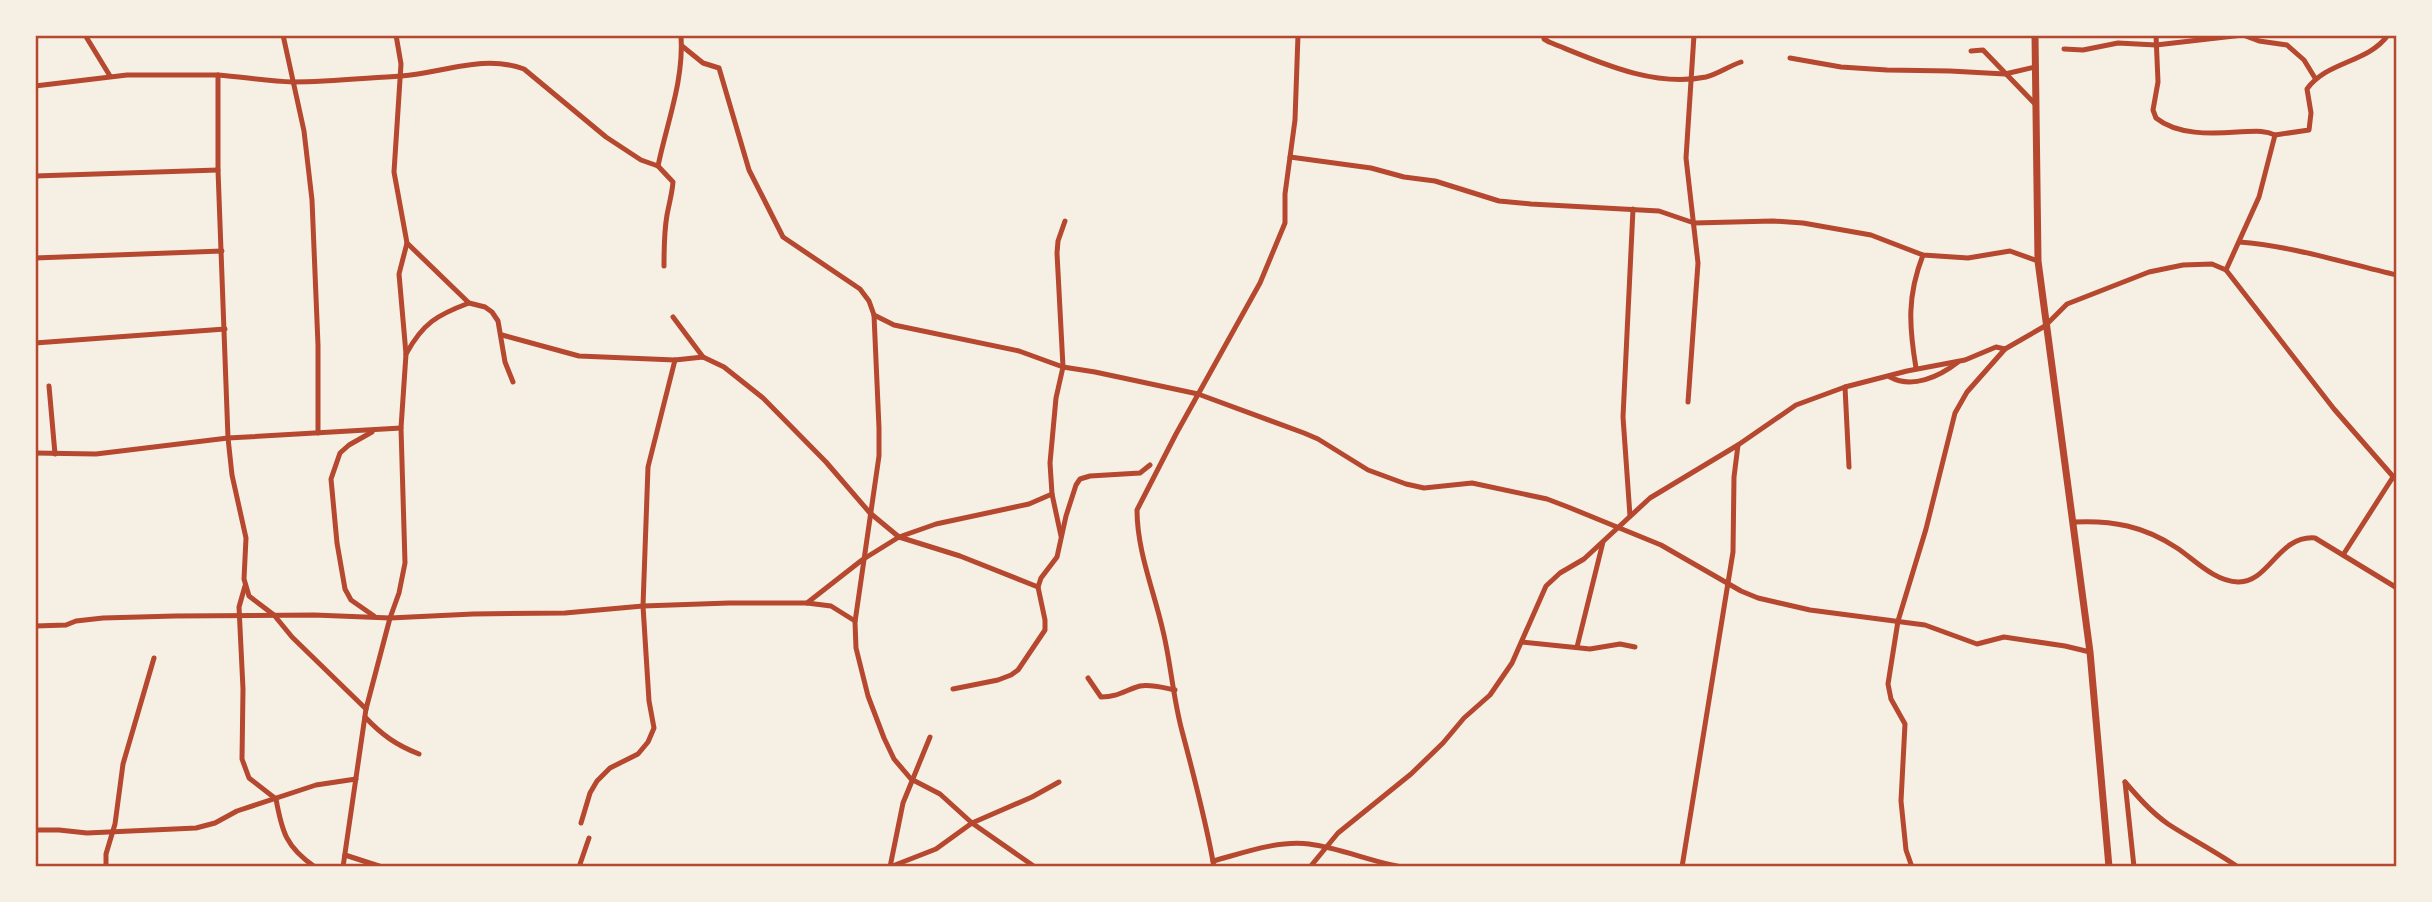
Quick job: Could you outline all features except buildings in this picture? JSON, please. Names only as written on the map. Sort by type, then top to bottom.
[{"type":"main road","points":[[2035,35],[2038,261],[2090,652],[2109,867]]},
{"type":"street","points":[[85,35],[110,76]]},
{"type":"street","points":[[283,35],[304,131],[312,200],[318,345],[318,433]]},
{"type":"street","points":[[343,867],[366,709],[405,563],[401,428],[405,354],[399,274],[407,243],[394,172],[401,76],[396,35]]},
{"type":"street","points":[[658,166],[667,120],[677,93],[681,35]]},
{"type":"street","points":[[1298,35],[1295,120],[1284,194],[1285,223],[1260,283],[1137,510],[1137,523],[1148,577],[1164,633],[1181,730],[1214,864],[1290,843],[1326,847],[1403,867]]},
{"type":"street","points":[[1544,35],[1549,42],[1618,68],[1660,78],[1691,79],[1718,73],[1741,62]]},
{"type":"street","points":[[1688,402],[1699,263],[1686,158],[1694,35]]},
{"type":"street","points":[[2156,35],[2158,82],[2153,110],[2156,118],[2172,127],[2208,134],[2265,131],[2275,135],[2309,130],[2311,113],[2307,89],[2315,78],[2377,49],[2388,35]]},
{"type":"street","points":[[2064,49],[2083,50],[2118,43],[2156,45],[2243,35],[2259,41],[2287,45],[2304,60],[2315,78]]},
{"type":"street","points":[[682,46],[703,63],[719,68],[749,170],[783,237],[860,289],[869,301],[874,315],[878,365],[879,456],[855,622],[856,648],[868,696],[884,738],[894,759],[911,779],[940,794],[972,823],[1035,867]]},
{"type":"street","points":[[1971,51],[1983,50],[2036,105]]},
{"type":"street","points":[[1790,58],[1864,69],[2005,74],[2035,66]]},
{"type":"street","points":[[35,86],[154,73],[218,75],[294,82],[424,74],[447,67],[491,63],[517,66],[606,137],[641,160],[658,166],[673,182],[664,233],[664,266]]},
{"type":"street","points":[[218,75],[218,170],[228,438],[232,475],[246,538],[245,586],[239,607],[243,689],[242,759],[249,778],[275,799],[283,834],[315,867]]},
{"type":"street","points":[[2226,270],[2259,197],[2275,135]]},
{"type":"street","points":[[1290,157],[1371,168],[1404,177],[1435,181],[1499,201],[1659,211],[1694,223],[1773,220],[1803,223],[1871,235],[1923,255],[1968,258],[2010,251],[2038,261]]},
{"type":"street","points":[[35,176],[218,170]]},
{"type":"street","points":[[1630,516],[1623,417],[1633,209]]},
{"type":"street","points":[[1061,539],[1052,494],[1052,440],[1056,398],[1063,367],[1057,253],[1065,221]]},
{"type":"street","points":[[2239,242],[2297,249],[2356,267],[2397,275]]},
{"type":"street","points":[[407,243],[469,303],[485,307],[492,312],[498,321],[505,362],[513,382]]},
{"type":"street","points":[[35,258],[222,251]]},
{"type":"street","points":[[1916,368],[1910,327],[1912,297],[1923,255]]},
{"type":"street","points":[[1912,867],[1906,850],[1902,801],[1905,724],[1891,699],[1888,684],[1898,621],[1926,528],[1955,413],[1968,392],[2005,349],[2045,326],[2067,304],[2149,272],[2202,264],[2212,264],[2226,270],[2334,409],[2395,479],[2343,555]]},
{"type":"street","points":[[405,354],[416,334],[431,321],[469,303]]},
{"type":"street","points":[[874,315],[894,325],[964,342],[1019,351],[1063,367],[1198,394],[1318,439],[1368,470],[1406,484],[1424,488],[1472,483],[1547,499],[1661,545],[1758,598],[1810,610],[1925,625],[1977,644],[2004,637],[2090,652]]},
{"type":"street","points":[[673,317],[704,357],[724,367],[763,398],[870,513],[898,537],[960,556],[1038,587]]},
{"type":"street","points":[[35,342],[225,329]]},
{"type":"street","points":[[502,335],[579,356],[675,360],[704,357]]},
{"type":"street","points":[[1310,867],[1338,833],[1411,774],[1490,695],[1512,663],[1546,586],[1560,573],[1584,559],[1650,498],[1738,445],[1796,405],[1845,387],[1916,368],[1960,360],[1996,347],[2005,349]]},
{"type":"street","points":[[581,823],[590,793],[597,781],[610,768],[638,754],[648,742],[654,728],[649,701],[643,606],[648,467],[675,360]]},
{"type":"street","points":[[1889,376],[1899,382],[1913,383],[1943,373],[1960,360]]},
{"type":"street","points":[[49,386],[55,454]]},
{"type":"street","points":[[1845,387],[1849,467]]},
{"type":"street","points":[[35,453],[96,454],[228,438],[401,428]]},
{"type":"street","points":[[376,617],[351,600],[345,589],[331,479],[340,453],[358,439],[378,429]]},
{"type":"street","points":[[1682,867],[1733,552],[1734,477],[1738,445]]},
{"type":"street","points":[[953,689],[998,680],[1018,670],[1045,630],[1038,587],[1041,578],[1057,557],[1073,495],[1080,479],[1140,473],[1150,465]]},
{"type":"street","points":[[2387,471],[2397,469]]},
{"type":"street","points":[[807,603],[898,537],[936,524],[1029,504],[1052,494]]},
{"type":"street","points":[[2074,522],[2105,521],[2148,532],[2176,547],[2207,570],[2238,582],[2259,573],[2287,545],[2305,537],[2315,538],[2397,589]]},
{"type":"street","points":[[1577,647],[1603,542]]},
{"type":"street","points":[[245,586],[253,599],[274,615],[366,709]]},
{"type":"street","points":[[35,626],[66,625],[103,618],[240,614],[390,618],[565,613],[643,606],[807,603],[831,606],[855,622]]},
{"type":"street","points":[[1522,642],[1597,649],[1620,644],[1635,647]]},
{"type":"street","points":[[106,867],[106,854],[123,764],[154,658]]},
{"type":"street","points":[[1088,678],[1101,697],[1114,697],[1147,685],[1175,690]]},
{"type":"street","points":[[365,717],[381,735],[396,745],[419,754]]},
{"type":"street","points":[[890,867],[903,803],[930,737]]},
{"type":"street","points":[[35,830],[112,832],[196,828],[215,823],[237,811],[316,785],[356,779]]},
{"type":"street","points":[[890,867],[936,849],[972,823],[1059,782]]},
{"type":"street","points":[[2134,867],[2125,782],[2150,810],[2167,823],[2238,867]]},
{"type":"street","points":[[579,867],[589,838]]},
{"type":"street","points":[[345,855],[382,867]]}]
